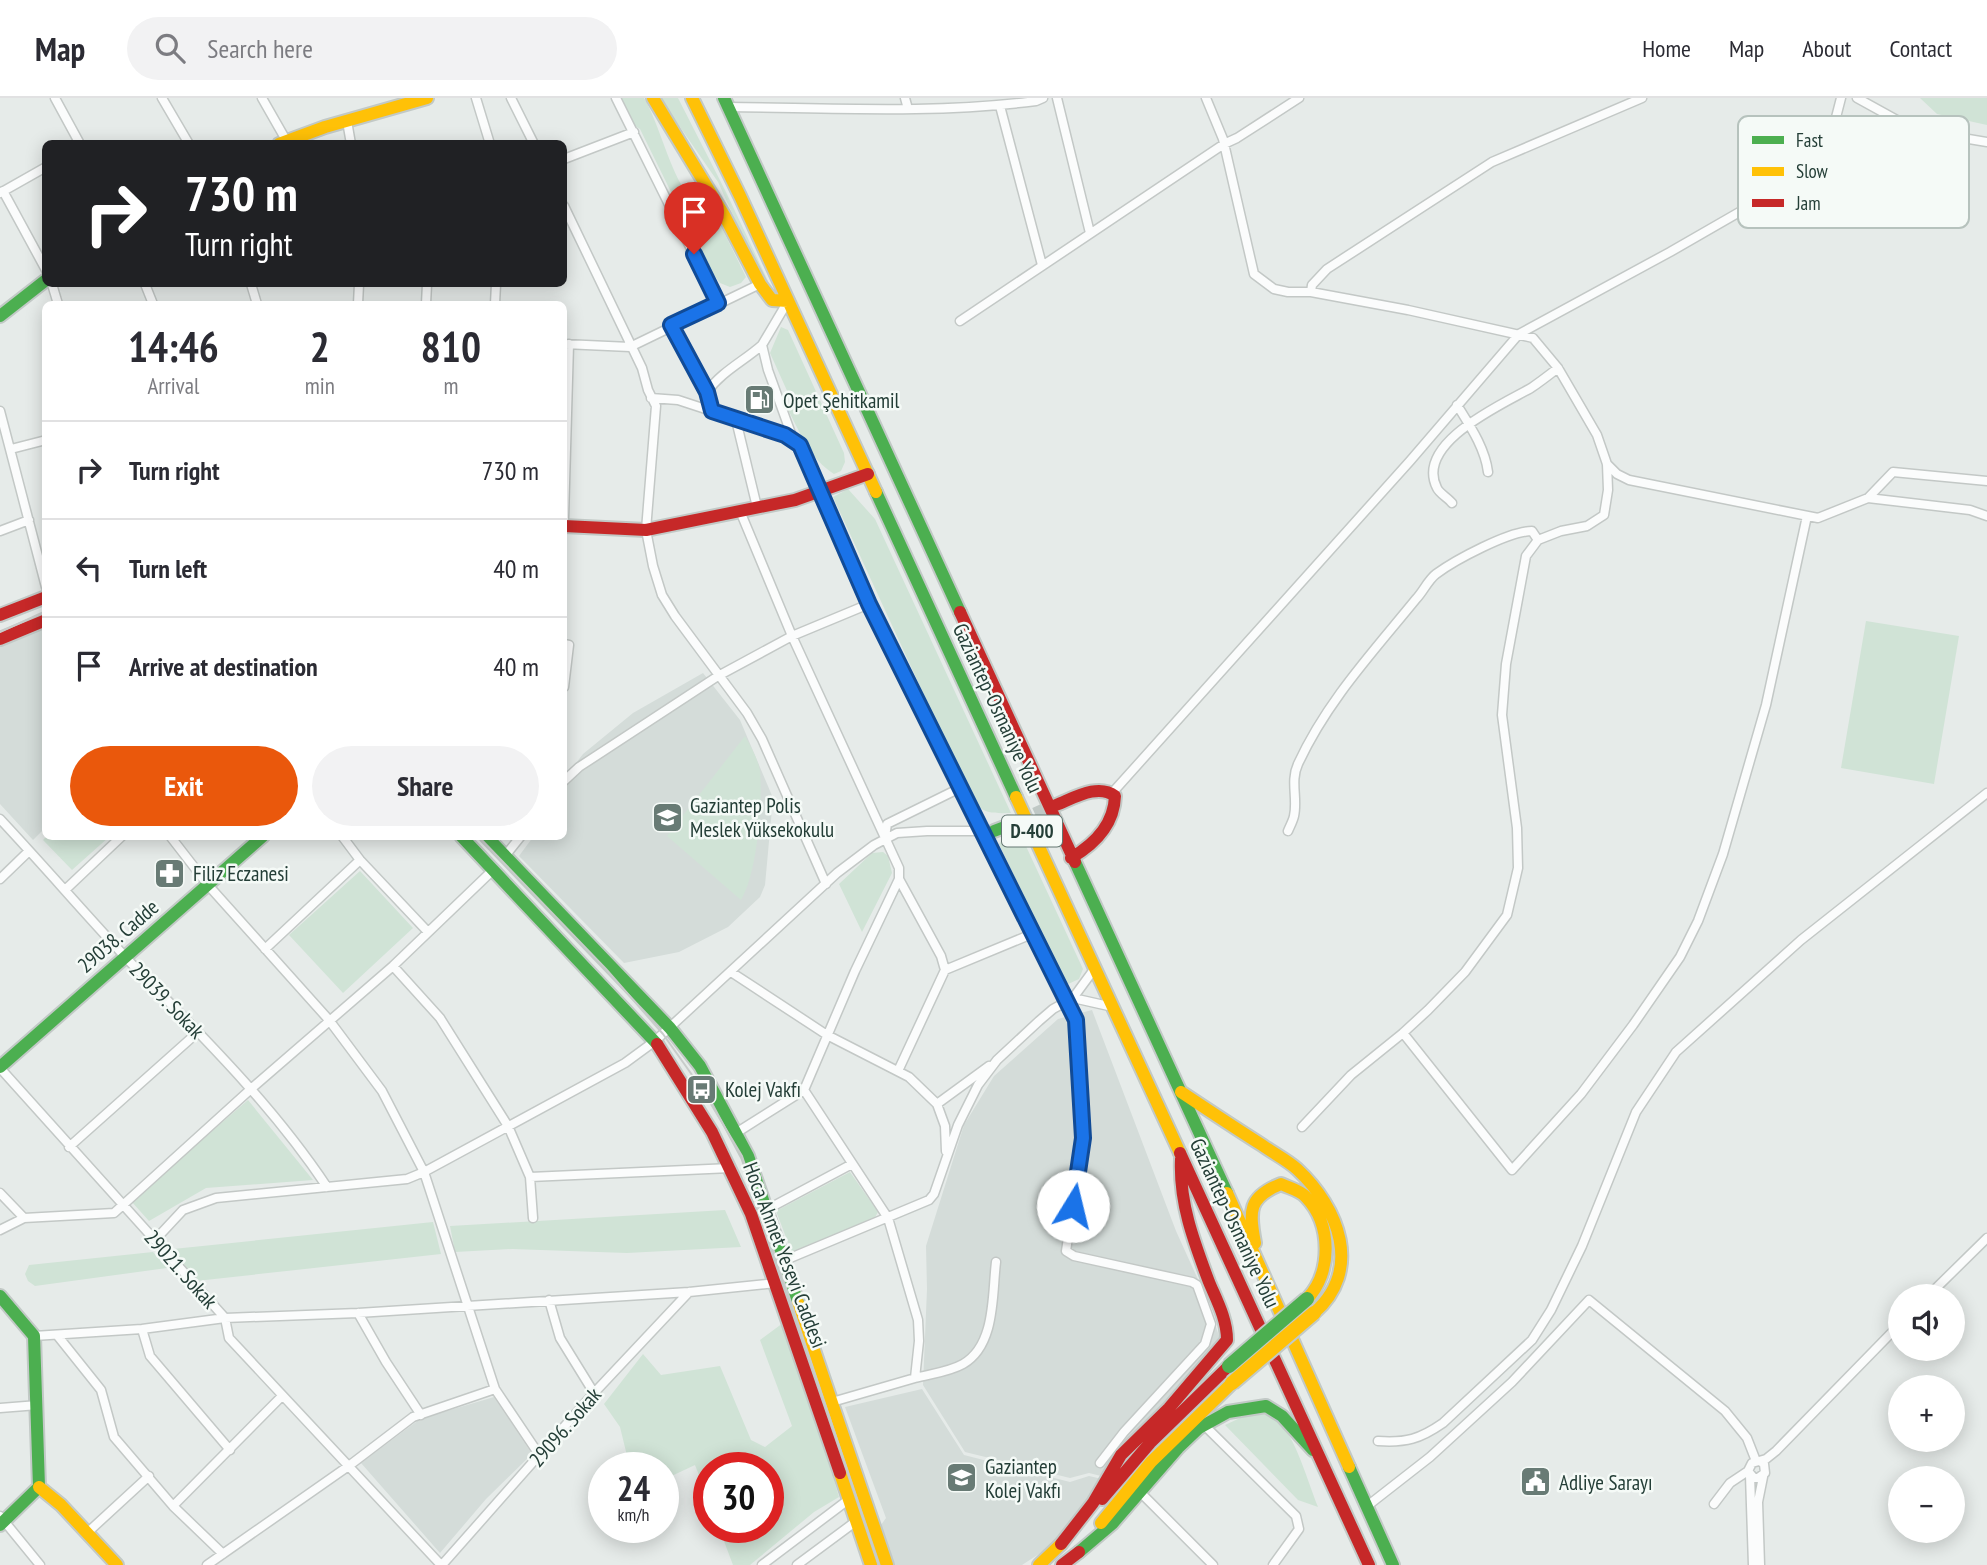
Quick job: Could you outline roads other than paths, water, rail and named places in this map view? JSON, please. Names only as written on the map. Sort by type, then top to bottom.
[{"type":"main road","points":[[653,98],[724,215],[760,284],[772,300],[788,300]]},
{"type":"main road","name":"Gaziantep-Osmaniye Yolu","points":[[692,98],[788,300],[1368,1565]]},
{"type":"main road","points":[[289,140],[421,99]]},
{"type":"main road","name":"Gaziantep-Osmaniye Yolu","points":[[727,103],[1261,1268],[1393,1565]]},
{"type":"main road","points":[[0,316],[42,283]]},
{"type":"main road","points":[[567,526],[646,530],[794,500],[868,474]]},
{"type":"main road","points":[[0,615],[42,599]]},
{"type":"main road","points":[[0,639],[42,622]]},
{"type":"main road","points":[[1056,805],[1097,790],[1113,792],[1116,803],[1103,833],[1071,858]]},
{"type":"main road","points":[[988,831],[1015,823]]},
{"type":"main road","name":"29038. Cadde","points":[[0,1067],[259,840]]},
{"type":"main road","name":"Hoca Ahmet Yesevi Caddesi","points":[[465,840],[655,1041],[712,1132],[751,1214],[871,1565]]},
{"type":"main road","name":"Hoca Ahmet Yesevi Caddesi","points":[[490,840],[670,1028],[700,1066],[748,1156],[887,1565]]},
{"type":"main road","points":[[1079,1552],[1151,1462],[1232,1383],[1329,1300],[1342,1268],[1343,1254],[1335,1222],[1327,1205],[1297,1169],[1180,1092]]},
{"type":"main road","points":[[1061,1545],[1093,1503],[1121,1455],[1168,1408],[1227,1340],[1228,1332],[1223,1316],[1192,1236],[1179,1177],[1181,1157]]},
{"type":"main road","points":[[1039,1565],[1061,1545],[1150,1443],[1229,1366],[1316,1292],[1325,1274],[1326,1254],[1317,1215],[1304,1195],[1281,1184],[1257,1195],[1252,1204],[1251,1223],[1261,1268]]},
{"type":"main road","points":[[0,1296],[34,1336],[39,1487],[23,1505],[1,1521]]},
{"type":"main road","points":[[1062,1565],[1097,1540],[1141,1493],[1167,1458],[1204,1425],[1222,1414],[1266,1406],[1282,1416],[1321,1459]]},
{"type":"main road","points":[[39,1487],[61,1505],[117,1565]]},
{"type":"main road","points":[[1357,1540],[1359,1565]]},
{"type":"street","points":[[55,98],[78,140]]},
{"type":"street","points":[[162,98],[186,140]]},
{"type":"street","points":[[262,98],[282,140]]},
{"type":"street","points":[[476,98],[489,140]]},
{"type":"street","points":[[511,98],[532,140]]},
{"type":"street","points":[[617,98],[718,303]]},
{"type":"street","points":[[905,98],[908,109]]},
{"type":"street","points":[[727,103],[908,109],[1000,106],[1043,98]]},
{"type":"street","points":[[1057,98],[1090,233]]},
{"type":"street","points":[[1206,98],[1224,144],[1254,275],[1274,289],[1311,292],[1408,310],[1533,338],[1558,368],[1597,435],[1607,464],[1608,490],[1604,515],[1587,526],[1538,540],[1526,556],[1506,664],[1502,715],[1517,828],[1518,868],[1507,915],[1465,972],[1404,1033],[1351,1075],[1302,1127]]},
{"type":"street","points":[[960,321],[1224,144],[1298,98]]},
{"type":"street","points":[[1311,292],[1312,285],[1327,269],[1492,162],[1642,98]]},
{"type":"street","points":[[1836,116],[1841,98]]},
{"type":"street","points":[[1857,98],[1890,116]]},
{"type":"street","points":[[1000,106],[1042,265]]},
{"type":"street","points":[[347,121],[350,140]]},
{"type":"street","points":[[567,158],[634,132]]},
{"type":"street","points":[[1969,139],[1987,142]]},
{"type":"street","points":[[42,169],[2,192],[42,263]]},
{"type":"street","points":[[567,212],[642,368],[656,407],[646,530],[662,595],[674,616],[747,713],[762,739],[826,884]]},
{"type":"street","points":[[1113,792],[1519,334],[1738,213]]},
{"type":"street","points":[[567,344],[630,347],[760,284]]},
{"type":"street","points":[[707,392],[715,381],[762,345],[788,300]]},
{"type":"street","points":[[671,325],[707,392],[712,411]]},
{"type":"street","points":[[762,345],[768,370],[793,439]]},
{"type":"street","points":[[1452,503],[1437,489],[1434,467],[1445,446],[1469,424],[1558,368]]},
{"type":"street","points":[[651,398],[678,400],[793,439],[800,445],[869,604],[960,788],[988,831],[1032,934],[1070,1000],[1076,1020],[1083,1138],[1066,1251],[1074,1256],[1197,1285],[1211,1324],[1208,1338],[1201,1350],[1124,1432],[1100,1463]]},
{"type":"street","points":[[1457,405],[1487,460],[1488,472]]},
{"type":"street","points":[[0,411],[42,571]]},
{"type":"street","points":[[736,420],[757,507]]},
{"type":"street","points":[[11,449],[42,441]]},
{"type":"street","points":[[1607,464],[1617,474],[1629,480],[1818,518],[1868,498],[1893,472],[1987,481]]},
{"type":"street","points":[[1868,498],[1928,504],[1987,515]]},
{"type":"street","points":[[736,1133],[804,1090],[899,880],[899,868],[792,636],[740,511]]},
{"type":"street","points":[[1404,1033],[1512,1170],[1581,1094],[1680,957],[1708,896],[1723,854],[1766,705],[1807,516]]},
{"type":"street","points":[[0,531],[29,520]]},
{"type":"street","points":[[1288,831],[1295,815],[1293,783],[1297,765],[1330,708],[1368,654],[1417,599],[1434,575],[1478,550],[1522,531],[1532,531],[1538,540]]},
{"type":"street","points":[[567,776],[718,676],[792,636],[869,604]]},
{"type":"street","points":[[567,645],[567,662]]},
{"type":"street","points":[[885,839],[887,824],[960,788]]},
{"type":"street","points":[[1378,1441],[1401,1443],[1432,1432],[1532,1340],[1551,1310],[1582,1246],[1636,1112],[1676,1052],[1801,940],[1987,793]]},
{"type":"street","name":"29039. Sokak","points":[[0,819],[126,957],[252,1088],[304,1153],[327,1187]]},
{"type":"street","points":[[155,1240],[183,1210],[216,1198],[407,1179],[424,1172],[625,1063],[670,1028],[826,884],[874,845],[897,833],[988,831]]},
{"type":"street","points":[[65,890],[118,840]]},
{"type":"street","points":[[173,840],[208,885],[329,1020],[382,1091],[424,1172],[495,1389],[540,1457]]},
{"type":"street","points":[[345,840],[360,860],[428,932]]},
{"type":"street","points":[[505,856],[518,840]]},
{"type":"street","points":[[0,879],[29,851]]},
{"type":"street","points":[[265,949],[360,860]]},
{"type":"street","points":[[0,1230],[24,1219],[114,1213],[252,1088],[393,966],[493,870]]},
{"type":"street","points":[[898,1071],[946,971],[942,956],[899,880]]},
{"type":"street","points":[[946,971],[1032,934]]},
{"type":"street","points":[[393,966],[440,1018],[508,1126],[530,1177],[533,1218]]},
{"type":"street","points":[[936,1104],[997,1060],[1039,1021],[1070,1000],[1095,968]]},
{"type":"street","points":[[731,972],[827,1035],[909,1077],[936,1104],[945,1126],[946,1158]]},
{"type":"street","points":[[1070,1000],[1113,1007]]},
{"type":"street","points":[[69,1147],[198,1032]]},
{"type":"street","points":[[783,1261],[929,1200],[934,1194],[958,1125],[978,1085],[997,1060]]},
{"type":"street","name":"29021. Sokak","points":[[0,1067],[225,1318],[229,1338],[442,1565]]},
{"type":"street","points":[[804,1090],[888,1218],[918,1320],[915,1378]]},
{"type":"street","points":[[766,1210],[852,1164]]},
{"type":"street","points":[[530,1177],[731,1168]]},
{"type":"street","points":[[0,1193],[24,1219]]},
{"type":"street","points":[[1940,1284],[1987,1238]]},
{"type":"street","points":[[832,1402],[963,1364],[982,1342],[990,1324],[996,1262]]},
{"type":"street","points":[[34,1336],[142,1329],[225,1318],[358,1313],[689,1292],[776,1283]]},
{"type":"street","name":"29096. Sokak","points":[[442,1565],[594,1393],[689,1292]]},
{"type":"street","points":[[549,1300],[560,1338],[594,1393]]},
{"type":"street","points":[[1366,1507],[1430,1457],[1512,1382],[1589,1300],[1725,1411],[1747,1438],[1764,1473]]},
{"type":"street","points":[[358,1313],[421,1415]]},
{"type":"street","points":[[142,1329],[150,1356],[230,1450]]},
{"type":"street","points":[[57,1335],[101,1390],[114,1437],[173,1506],[223,1554]]},
{"type":"street","points":[[1757,1562],[1758,1502],[1764,1473],[1776,1451],[1888,1336]]},
{"type":"street","points":[[207,1565],[350,1465],[413,1417],[495,1389]]},
{"type":"street","points":[[173,1506],[282,1396]]},
{"type":"street","points":[[0,1408],[38,1405]]},
{"type":"street","points":[[1204,1425],[1296,1516],[1299,1529],[1273,1565]]},
{"type":"street","points":[[1757,1562],[1749,1473],[1752,1463],[1776,1451]]},
{"type":"street","points":[[1749,1473],[1754,1478],[1764,1473]]},
{"type":"street","points":[[1714,1504],[1730,1483],[1749,1473]]},
{"type":"street","points":[[87,1533],[149,1476]]},
{"type":"street","points":[[1141,1493],[1213,1565]]},
{"type":"street","points":[[762,1565],[848,1500]]},
{"type":"street","points":[[1,1521],[40,1565]]},
{"type":"street","points":[[797,1565],[855,1522]]},
{"type":"tunnel","points":[[1016,823],[1056,805]]},
{"type":"tram line","points":[[0,632],[42,613]]},
{"type":"tram line","points":[[482,840],[606,969],[663,1034],[702,1089],[742,1156],[879,1565]]},
{"type":"place","name":"Opet Şehitkamil","points":[[760,400]]},
{"type":"place","name":"Gaziantep Polis Meslek Yüksekokulu","points":[[667,817]]},
{"type":"place","name":"Filiz Eczanesi","points":[[170,873]]},
{"type":"place","name":"Kolej Vakfı","points":[[702,1089]]},
{"type":"place","name":"Gaziantep Kolej Vakfı","points":[[962,1478]]},
{"type":"place","name":"Adliye Sarayı","points":[[1536,1482]]}]
